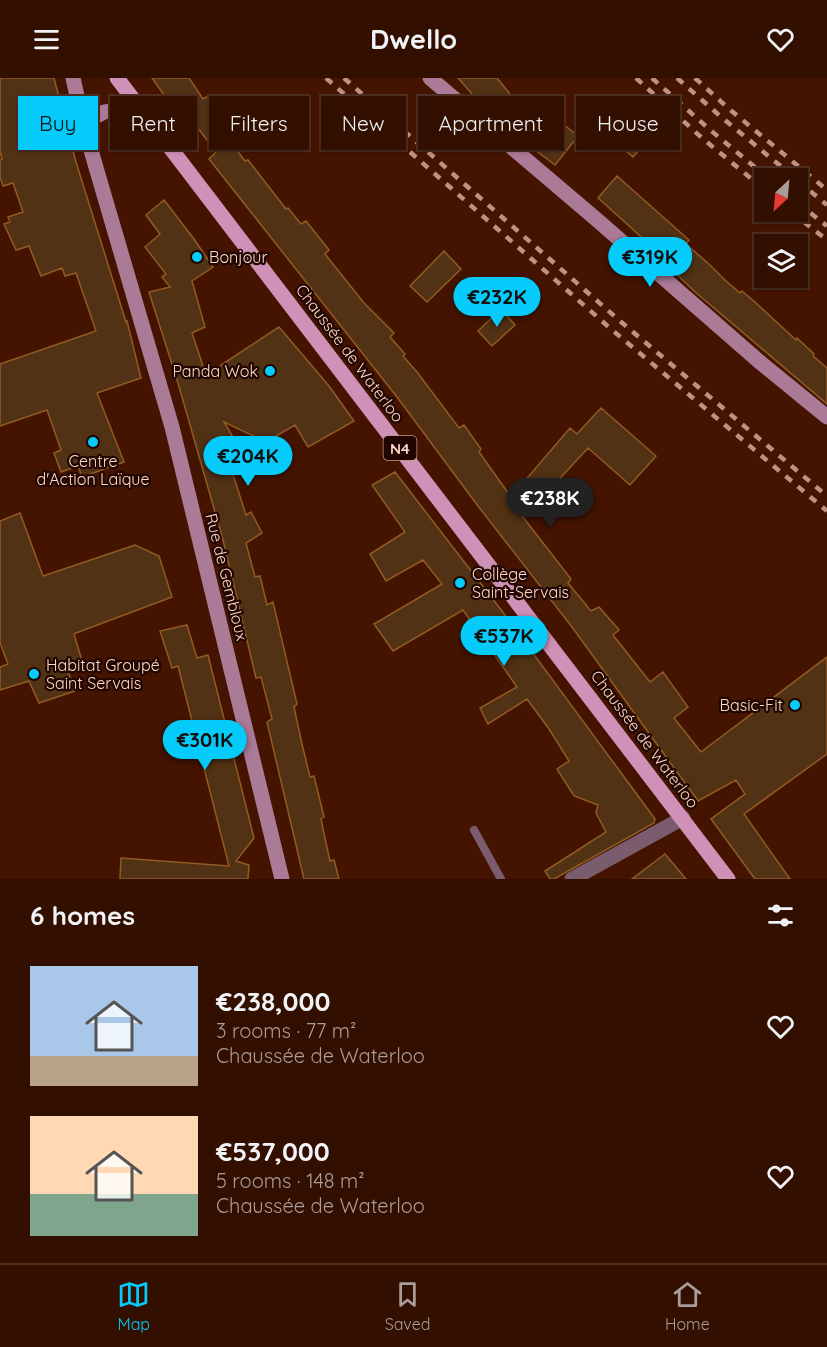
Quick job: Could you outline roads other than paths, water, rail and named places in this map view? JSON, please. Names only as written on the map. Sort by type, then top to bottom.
[{"type":"main road","name":"Rue de Gembloux","points":[[74,78],[78,96]]},
{"type":"main road","name":"Chaussée de Waterloo","points":[[117,78],[131,96]]},
{"type":"main road","points":[[430,78],[827,417]]},
{"type":"main road","name":"Rue de Gembloux","points":[[91,150],[172,427],[282,879]]},
{"type":"main road","name":"Chaussée de Waterloo","points":[[172,150],[728,879]]},
{"type":"street","points":[[572,879],[683,818]]},
{"type":"lane","points":[[474,830],[501,879]]},
{"type":"railway","points":[[326,78],[611,329],[827,511]]},
{"type":"railway","points":[[344,78],[620,321],[827,496]]},
{"type":"railway","points":[[636,78],[702,138],[754,181]]},
{"type":"railway","points":[[652,78],[756,168]]},
{"type":"railway","points":[[677,78],[783,168]]},
{"type":"railway","points":[[695,78],[827,190]]},
{"type":"railway","points":[[808,189],[827,205]]},
{"type":"railway","points":[[808,211],[827,226]]},
{"type":"railway","points":[[804,222],[827,240]]},
{"type":"place","name":"Bonjour","points":[[197,257]]},
{"type":"place","name":"Panda Wok","points":[[270,371]]},
{"type":"place","name":"Centre d'Action Laïque","points":[[93,442]]},
{"type":"place","name":"Collège Saint-Servais","points":[[460,583]]},
{"type":"place","name":"Habitat Groupé Saint Servais","points":[[34,674]]},
{"type":"place","name":"Basic-Fit","points":[[795,705]]}]
